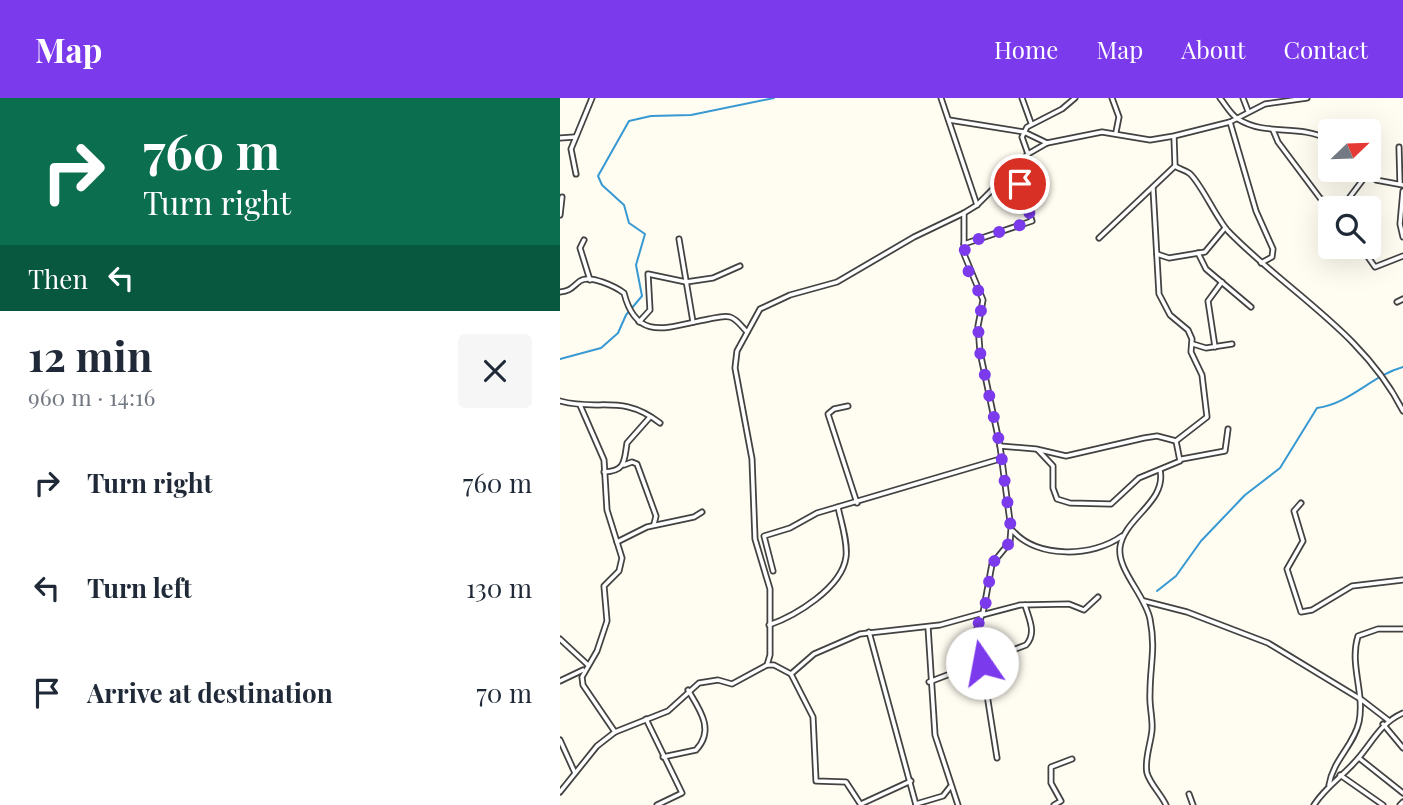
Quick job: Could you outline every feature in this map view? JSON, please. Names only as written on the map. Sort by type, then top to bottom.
[{"type":"street","points":[[576,174],[570,153],[592,98]]},
{"type":"street","points":[[941,98],[977,205]]},
{"type":"street","points":[[1023,98],[1031,123]]},
{"type":"street","points":[[1112,98],[1119,117],[1116,132]]},
{"type":"street","points":[[1220,98],[1237,119],[1273,130],[1292,128],[1318,136]]},
{"type":"street","points":[[1243,98],[1248,111]]},
{"type":"street","points":[[767,665],[770,655],[770,589],[755,539],[752,459],[736,368],[737,351],[760,309],[790,295],[837,282],[914,237],[964,213],[977,205],[1028,154],[1047,144],[1083,134],[1116,132],[1150,140],[1174,136],[1230,122],[1265,104],[1307,98]]},
{"type":"street","points":[[1028,154],[1023,142],[1024,132],[1031,123],[1062,109],[1072,99]]},
{"type":"street","points":[[949,120],[1024,132],[1047,144]]},
{"type":"street","points":[[1230,122],[1256,211],[1273,249],[1272,257],[1261,263]]},
{"type":"street","points":[[1273,130],[1278,142],[1318,196]]},
{"type":"street","points":[[1099,238],[1175,166],[1174,136]]},
{"type":"street","points":[[560,138],[576,137]]},
{"type":"street","points":[[1381,181],[1401,185],[1399,147]]},
{"type":"street","points":[[1175,166],[1191,175],[1225,228],[1261,263],[1330,318],[1366,358],[1403,411]]},
{"type":"street","points":[[964,244],[1032,221],[1014,168]]},
{"type":"street","points":[[1153,188],[1162,302],[1188,330],[1193,344],[1192,354],[1202,375],[1208,414],[1176,441]]},
{"type":"street","points":[[1403,191],[1400,224],[1403,237]]},
{"type":"street","points":[[560,215],[562,197]]},
{"type":"street","points":[[964,213],[967,268],[983,300],[978,326],[980,352],[1000,446],[1011,529],[1010,542],[992,564],[982,615],[973,639],[982,663],[997,758]]},
{"type":"street","points":[[1157,254],[1166,258],[1205,252],[1225,228]]},
{"type":"street","points":[[679,239],[693,322]]},
{"type":"street","points":[[584,240],[580,248],[590,280]]},
{"type":"street","points":[[1198,253],[1206,269],[1251,307]]},
{"type":"street","points":[[1370,259],[1376,267],[1403,256]]},
{"type":"street","points":[[639,322],[650,310],[647,275],[650,273],[685,282],[713,278],[740,266]]},
{"type":"street","points":[[560,292],[569,291],[580,281],[590,280],[624,293],[629,312],[639,322],[659,328],[727,316],[737,320],[747,332]]},
{"type":"street","points":[[1215,347],[1208,300],[1222,282]]},
{"type":"street","points":[[1397,302],[1403,299]]},
{"type":"street","points":[[1193,344],[1201,348],[1232,344]]},
{"type":"street","points":[[560,401],[580,405],[615,403],[660,423]]},
{"type":"street","points":[[560,681],[583,670],[597,650],[607,621],[604,586],[622,564],[607,510],[604,460],[580,405]]},
{"type":"street","points":[[848,406],[834,409],[828,414],[857,503]]},
{"type":"street","points":[[604,472],[619,470],[624,465],[628,460],[627,443],[650,417]]},
{"type":"street","points":[[1036,449],[1053,466],[1054,494],[1062,502],[1113,503],[1135,481],[1182,459],[1225,451],[1228,429]]},
{"type":"street","points":[[1000,446],[1036,449],[1066,456],[1157,436],[1176,441]]},
{"type":"street","points":[[1176,441],[1182,459]]},
{"type":"street","points":[[773,571],[764,536],[838,507],[1000,458]]},
{"type":"street","points":[[624,465],[632,462],[637,464],[656,516],[654,524]]},
{"type":"street","points":[[1011,529],[1030,543],[1068,551],[1104,548],[1123,536],[1134,518],[1157,494],[1161,482],[1160,470]]},
{"type":"street","points":[[1301,503],[1294,513],[1303,541],[1287,569],[1301,612],[1312,610],[1352,586],[1403,580]]},
{"type":"street","points":[[769,625],[811,604],[829,587],[843,566],[846,549],[838,507]]},
{"type":"street","points":[[617,542],[654,524],[694,517],[702,512]]},
{"type":"street","points":[[1123,536],[1121,563],[1143,601],[1155,652],[1150,671],[1152,724],[1146,767],[1149,778],[1166,805]]},
{"type":"street","points":[[791,674],[814,654],[869,632],[928,627],[1025,604],[1069,604],[1084,610],[1098,597]]},
{"type":"street","points":[[1143,601],[1187,612],[1256,638],[1362,700],[1388,720]]},
{"type":"street","points":[[929,682],[1018,650],[1030,641],[1032,628],[1025,604]]},
{"type":"street","points":[[928,627],[929,682],[937,746],[958,805]]},
{"type":"street","points":[[1329,785],[1333,768],[1357,730],[1362,700],[1354,659],[1358,636],[1378,629],[1403,629]]},
{"type":"street","points":[[869,632],[916,805],[943,796],[951,785]]},
{"type":"street","points":[[560,639],[588,665]]},
{"type":"street","points":[[560,792],[597,746],[615,732],[668,711],[688,690],[710,679],[732,684],[767,665],[774,665],[791,674],[813,717],[816,781],[846,782],[861,805],[911,781]]},
{"type":"street","points":[[583,670],[583,685],[615,732]]},
{"type":"street","points":[[663,757],[695,750],[705,737],[705,720],[688,690]]},
{"type":"street","points":[[1314,805],[1329,785],[1359,758],[1383,724],[1403,713]]},
{"type":"street","points":[[646,719],[682,793],[657,805]]},
{"type":"street","points":[[1383,724],[1403,748]]},
{"type":"street","points":[[560,740],[575,773]]},
{"type":"street","points":[[1359,758],[1403,793]]},
{"type":"street","points":[[1054,805],[1061,801],[1051,783],[1051,767],[1072,759]]},
{"type":"street","points":[[1340,775],[1383,805]]},
{"type":"street","points":[[1189,794],[1193,805]]},
{"type":"waterway","points":[[560,359],[601,348],[618,333],[626,315],[642,296],[636,265],[645,234],[629,223],[624,205],[602,185],[598,176],[629,121],[651,116],[691,115],[774,98]]},
{"type":"waterway","points":[[1157,591],[1176,576],[1201,541],[1245,495],[1280,468],[1317,408],[1340,401],[1381,376],[1403,367]]},
{"type":"route","points":[[982,663],[973,645],[974,632],[984,613],[993,560],[1002,554],[1010,542],[1011,529],[1000,446],[980,352],[978,326],[983,300],[967,268],[964,244],[1032,221],[1020,184]]}]
